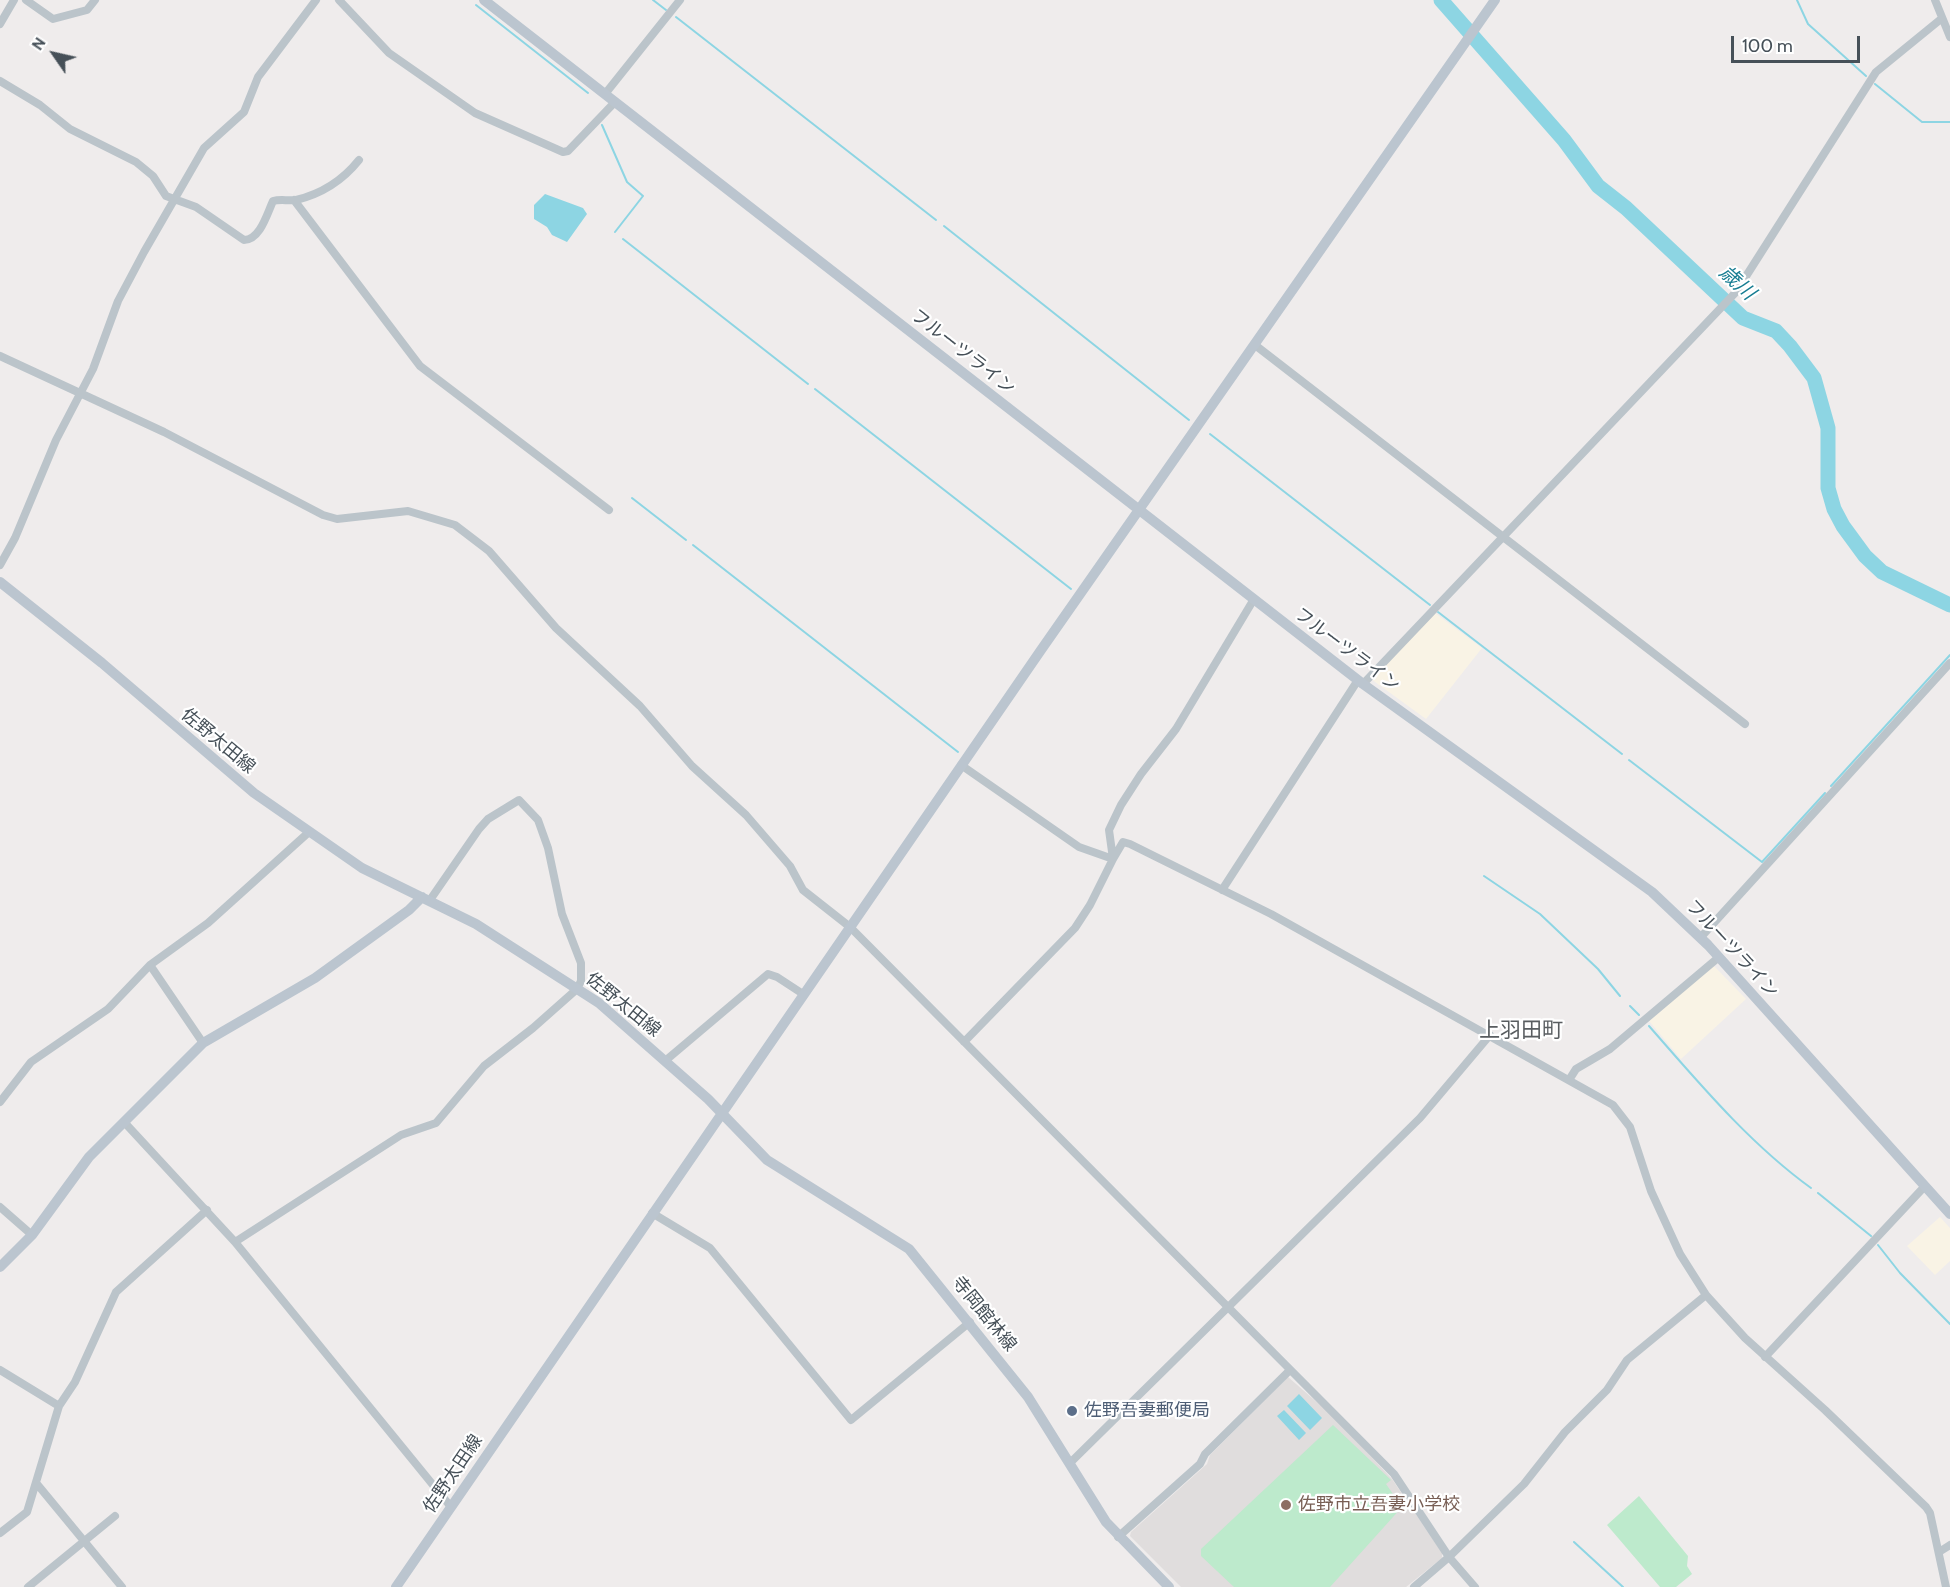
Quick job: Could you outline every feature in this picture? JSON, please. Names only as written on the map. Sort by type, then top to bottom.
[{"type":"street","points":[[0,24],[14,0]]},
{"type":"street","points":[[26,0],[53,20],[87,10],[95,0]]},
{"type":"street","points":[[0,565],[15,538],[56,440],[102,348],[118,301],[204,148],[244,112],[258,77],[316,0]]},
{"type":"street","points":[[339,0],[389,53],[475,113],[563,152],[568,151],[615,102]]},
{"type":"street","name":"フルーツライン","points":[[484,0],[1360,682],[1618,865],[1652,892],[1719,957],[1950,1214]]},
{"type":"street","points":[[605,94],[680,0]]},
{"type":"street","points":[[721,1113],[1495,0]]},
{"type":"street","points":[[1935,0],[1950,37]]},
{"type":"street","points":[[1222,890],[1360,682],[1503,537],[1733,296],[1875,72],[1941,19]]},
{"type":"street","points":[[0,81],[40,105],[70,129],[136,162],[153,176],[166,196],[196,207],[239,239],[247,240],[257,233],[273,201],[294,200],[334,184],[359,160]]},
{"type":"street","points":[[294,200],[420,366],[609,510]]},
{"type":"street","points":[[1255,345],[1745,724]]},
{"type":"street","points":[[0,356],[164,432],[330,518],[408,511],[455,525],[489,551],[556,628],[639,706],[692,766],[746,815],[790,866],[803,890],[850,927],[1394,1474],[1449,1557],[1475,1587]]},
{"type":"street","name":"佐野太田線","points":[[0,582],[102,663],[254,793],[362,868],[476,924],[599,1003],[721,1113],[396,1587]]},
{"type":"street","points":[[1113,859],[1109,830],[1121,805],[1141,774],[1176,729],[1254,599]]},
{"type":"street","points":[[1701,938],[1950,663]]},
{"type":"street","points":[[961,765],[1079,847],[1113,859]]},
{"type":"street","points":[[0,1267],[33,1235],[80,1168],[203,1043],[315,978],[426,899],[488,819],[519,800],[538,820],[548,848],[562,914],[580,963],[581,981],[577,988],[533,1029],[484,1066],[436,1123],[393,1140],[235,1242]]},
{"type":"street","points":[[0,1102],[31,1062],[101,1016],[150,965],[208,923],[309,832]]},
{"type":"street","points":[[964,1042],[1075,928],[1123,842],[1222,890],[1490,1035],[1613,1105],[1625,1118],[1651,1191],[1680,1254],[1706,1296],[1766,1357],[1926,1507],[1946,1587]]},
{"type":"street","points":[[1569,1080],[1576,1069],[1610,1049],[1719,957]]},
{"type":"street","points":[[150,965],[203,1043]]},
{"type":"street","points":[[665,1061],[768,975],[777,977],[803,994]]},
{"type":"street","points":[[1071,1462],[1420,1118],[1490,1035]]},
{"type":"street","name":"寺岡館林線","points":[[721,1113],[776,1167],[909,1249],[1028,1397],[1071,1462],[1095,1505],[1118,1537],[1169,1587]]},
{"type":"street","points":[[125,1123],[235,1242],[450,1507]]},
{"type":"street","points":[[1766,1357],[1925,1186]]},
{"type":"street","points":[[0,1207],[33,1235]]},
{"type":"street","points":[[0,1533],[27,1512],[59,1406],[75,1382],[116,1292],[207,1210]]},
{"type":"street","points":[[652,1213],[710,1248],[851,1420],[970,1322]]},
{"type":"street","points":[[1414,1587],[1449,1557],[1524,1484],[1564,1432],[1607,1390],[1627,1360],[1706,1296]]},
{"type":"street","points":[[0,1370],[59,1406]]},
{"type":"street","points":[[1118,1537],[1200,1464],[1205,1454],[1290,1370]]},
{"type":"street","points":[[37,1484],[122,1587]]},
{"type":"street","points":[[28,1587],[115,1516]]},
{"type":"street","points":[[1939,1552],[1950,1545]]},
{"type":"shaded area","points":[[1435,613],[1482,648],[1426,719],[1371,679]]},
{"type":"shaded area","points":[[1713,965],[1746,999],[1681,1059],[1649,1021]]},
{"type":"shaded area","points":[[1940,1217],[1950,1228],[1950,1261],[1935,1275],[1907,1246]]},
{"type":"shaded area","name":"佐野市立吾妻小学校","points":[[1288,1377],[1334,1417],[1392,1479],[1442,1553],[1442,1558],[1406,1587],[1181,1587],[1130,1536],[1131,1532],[1207,1464],[1210,1455]]},
{"type":"green space","points":[[1333,1425],[1391,1480],[1386,1484],[1402,1507],[1330,1587],[1234,1587],[1201,1556],[1201,1549]]},
{"type":"green space","points":[[1639,1496],[1688,1556],[1687,1566],[1692,1574],[1676,1587],[1660,1587],[1607,1525]]},
{"type":"water","points":[[545,194],[583,208],[587,214],[567,242],[552,235],[547,227],[534,219],[534,205]]},
{"type":"water","points":[[1299,1394],[1322,1418],[1310,1430],[1287,1406]]},
{"type":"water","points":[[1284,1410],[1306,1433],[1299,1440],[1277,1416]]},
{"type":"waterway","points":[[653,0],[666,10]]},
{"type":"waterway","name":"歳川","points":[[1441,0],[1564,140],[1598,186],[1626,208],[1743,318],[1776,331],[1790,346],[1814,378],[1828,428],[1828,488],[1834,509],[1843,526],[1865,556],[1882,572],[1950,605]]},
{"type":"waterway","points":[[1797,0],[1808,24],[1866,76]]},
{"type":"waterway","points":[[476,5],[588,93]]},
{"type":"waterway","points":[[676,17],[936,220]]},
{"type":"waterway","points":[[1875,84],[1922,122],[1950,122]]},
{"type":"waterway","points":[[602,125],[627,182],[643,196],[615,232]]},
{"type":"waterway","points":[[944,226],[1189,420]]},
{"type":"waterway","points":[[623,239],[808,384]]},
{"type":"waterway","points":[[815,389],[1071,589]]},
{"type":"waterway","points":[[1210,434],[1430,605]]},
{"type":"waterway","points":[[632,498],[686,540]]},
{"type":"waterway","points":[[693,545],[958,752]]},
{"type":"waterway","points":[[1438,612],[1622,754]]},
{"type":"waterway","points":[[1831,786],[1950,655]]},
{"type":"waterway","points":[[1629,760],[1762,862],[1825,793]]},
{"type":"waterway","points":[[1484,876],[1540,914],[1598,969],[1620,996]]},
{"type":"waterway","points":[[1630,1006],[1639,1015]]},
{"type":"waterway","points":[[1649,1026],[1746,1132],[1811,1188]]},
{"type":"waterway","points":[[1818,1193],[1871,1236]]},
{"type":"waterway","points":[[1878,1245],[1900,1273],[1950,1324]]},
{"type":"waterway","points":[[1574,1542],[1623,1587]]},
{"type":"place","name":"佐野吾妻郵便局","points":[[1072,1411]]},
{"type":"place","name":"佐野市立吾妻小学校","points":[[1286,1505]]},
{"type":"district","name":"上羽田町","points":[[1521,1031]]}]
